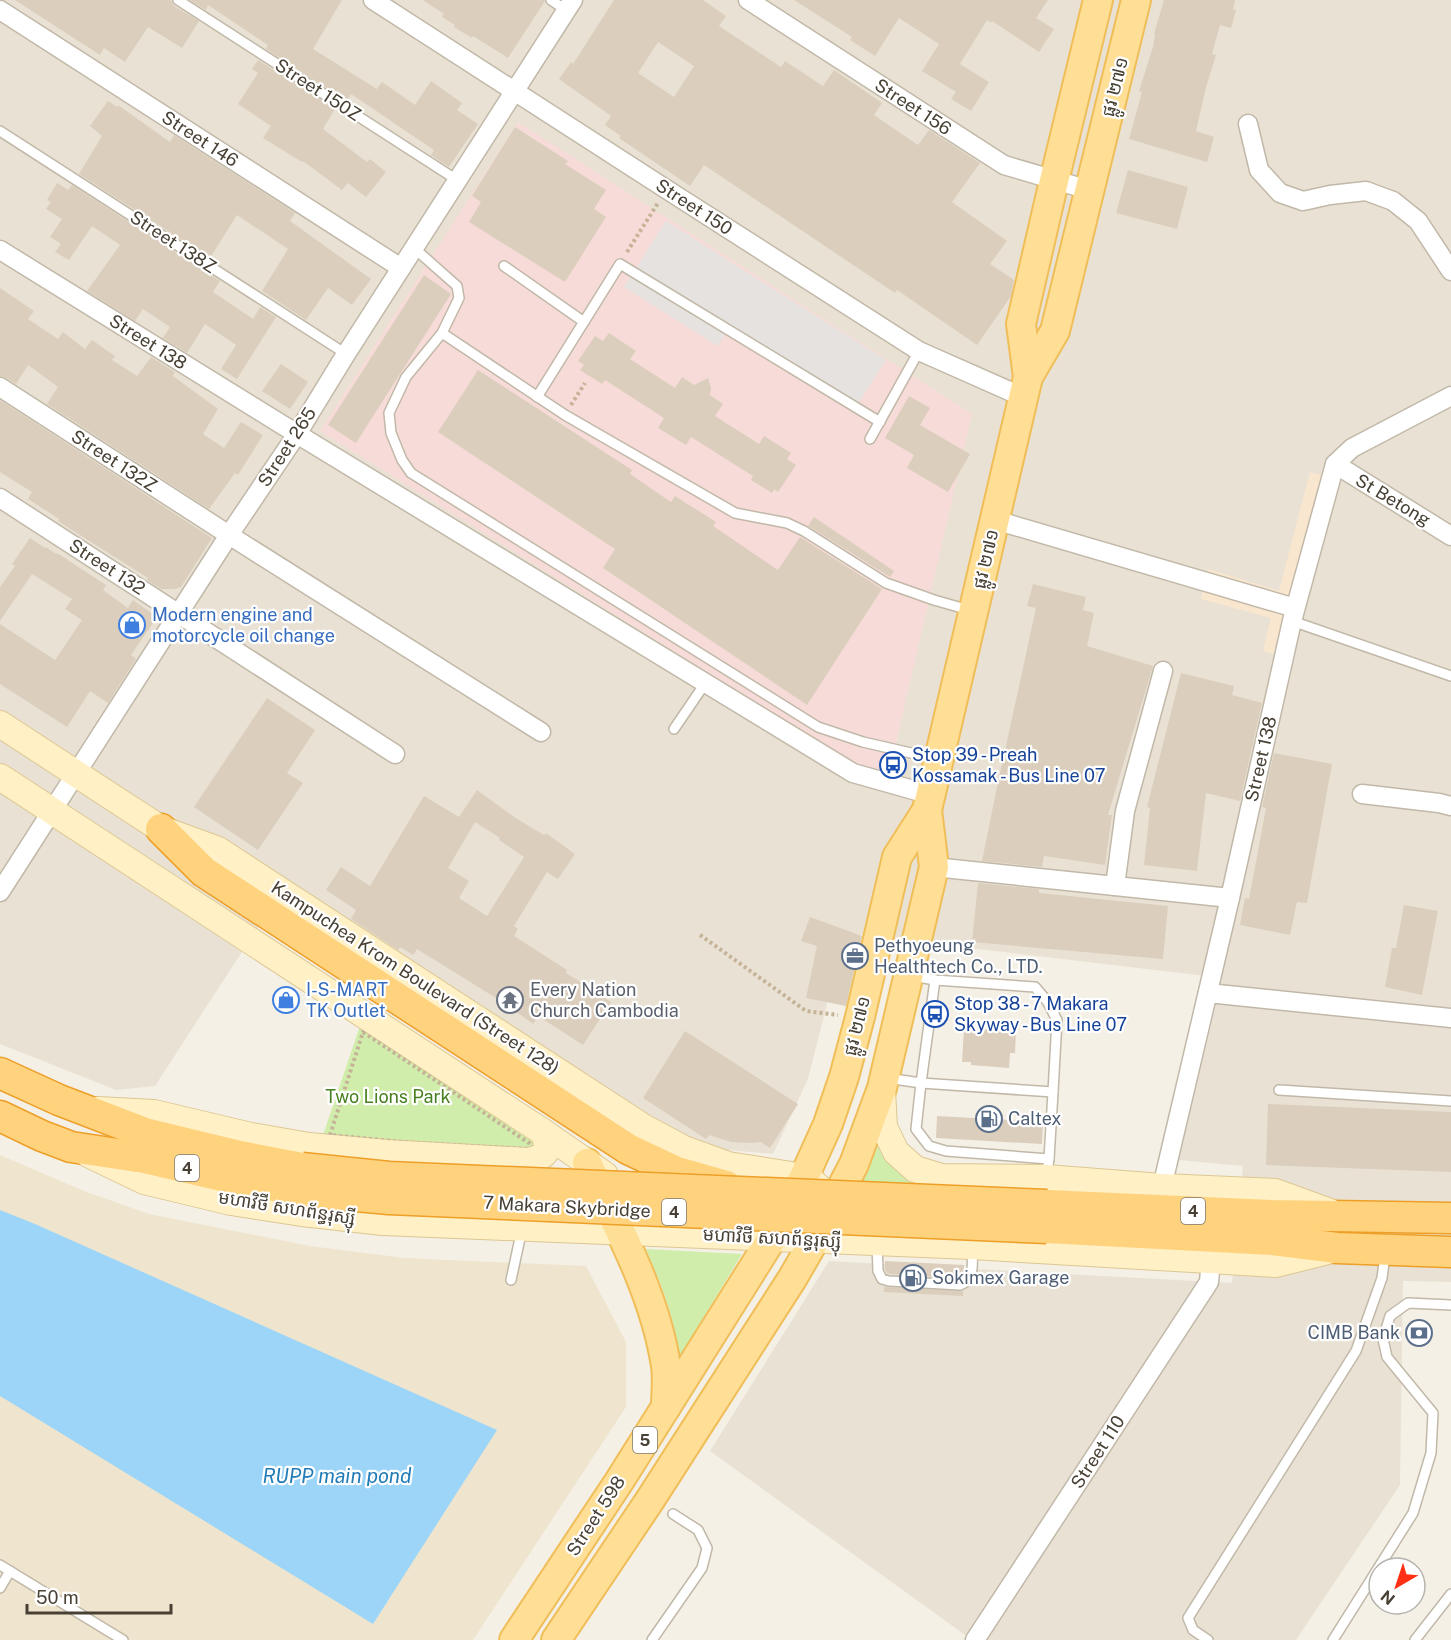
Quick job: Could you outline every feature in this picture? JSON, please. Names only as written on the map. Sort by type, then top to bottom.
[{"type":"highway","points":[[161,829],[204,872],[628,1149],[678,1172],[749,1193]]},
{"type":"highway","name":"4","points":[[0,1073],[145,1133],[240,1156],[302,1180]]},
{"type":"highway","name":"មហាវិថី សហព័ន្ធរុស្ស៊ី","points":[[0,1116],[71,1147],[144,1158],[234,1179],[302,1180]]},
{"type":"highway","name":"7 Makara Skybridge","points":[[302,1180],[389,1177],[749,1193],[1047,1193]]},
{"type":"highway","name":"7 Makara Skybridge","points":[[302,1180],[389,1199],[1047,1193]]},
{"type":"highway","name":"មហាវិថី សហព័ន្ធរុស្ស៊ី","points":[[1047,1193],[1272,1215],[1451,1218]]},
{"type":"highway","name":"មហាវិថី សហព័ន្ធរុស្ស៊ី","points":[[1047,1193],[1272,1240],[1337,1248],[1451,1252]]},
{"type":"main road","name":"ផ្លូវ ២៧១","points":[[1025,387],[1021,324],[1053,181],[1098,0]]},
{"type":"main road","name":"ផ្លូវ ២៧១","points":[[772,1238],[819,1146],[831,1114],[844,1077],[860,1017],[897,857],[929,803],[1025,387],[1055,331],[1137,0]]},
{"type":"main road","name":"Kampuchea Krom Boulevard (Street 128)","points":[[0,724],[161,829],[218,850],[634,1120],[684,1149],[728,1165],[804,1177]]},
{"type":"main road","points":[[0,777],[543,1132],[623,1187],[667,1214],[718,1236]]},
{"type":"main road","name":"ផ្លូវ ២៧១","points":[[814,1241],[854,1164],[922,978],[934,867],[929,803]]},
{"type":"main road","name":"មហាវិថី សហព័ន្ធរុស្ស៊ី","points":[[883,1083],[884,1127],[896,1152],[915,1169],[941,1177],[1047,1193],[1162,1187],[1275,1192],[1338,1215]]},
{"type":"main road","points":[[85,1109],[154,1113],[251,1136],[309,1146],[528,1161],[540,1158],[546,1152],[548,1142],[543,1132]]},
{"type":"main road","name":"មហាវិថី សហព័ន្ធរុស្ស៊ី","points":[[71,1147],[144,1181],[231,1202],[383,1222],[972,1246],[1276,1264],[1337,1248]]},
{"type":"main road","points":[[517,1228],[537,1206],[541,1190],[538,1174],[528,1161]]},
{"type":"main road","points":[[587,1163],[621,1232],[648,1298],[666,1368],[666,1407]]},
{"type":"main road","points":[[804,1177],[822,1191],[827,1200],[829,1213]]},
{"type":"main road","name":"Street 598","points":[[514,1640],[666,1407],[772,1238]]},
{"type":"main road","name":"Street 598","points":[[556,1640],[650,1500],[814,1241]]},
{"type":"street","name":"Street 150","points":[[374,0],[919,351],[1025,387]]},
{"type":"street","name":"Street 156","points":[[748,0],[1004,165],[1089,190]]},
{"type":"street","name":"Street 265","points":[[3,881],[52,811],[297,434],[570,5]]},
{"type":"street","name":"Street 146","points":[[0,10],[401,268]]},
{"type":"street","points":[[1248,124],[1259,170],[1280,194],[1303,201],[1366,190],[1393,201],[1418,221],[1451,271]]},
{"type":"street","name":"Street 138","points":[[0,250],[853,773],[929,803]]},
{"type":"street","name":"Street 132Z","points":[[0,387],[229,536],[541,732]]},
{"type":"street","points":[[1335,464],[1352,448],[1451,396]]},
{"type":"street","name":"Street 138","points":[[1162,1187],[1294,615],[1335,464]]},
{"type":"street","name":"St Betong","points":[[1335,464],[1451,536]]},
{"type":"street","name":"Street 132","points":[[0,498],[394,754]]},
{"type":"street","points":[[995,520],[1294,615]]},
{"type":"street","points":[[1115,886],[1125,811],[1163,671]]},
{"type":"street","points":[[1362,794],[1451,806]]},
{"type":"street","points":[[934,867],[1230,898]]},
{"type":"street","points":[[1208,993],[1451,1018]]},
{"type":"street","name":"Street 110","points":[[975,1640],[1209,1282],[1211,1260]]},
{"type":"lane","name":"Street 150Z","points":[[178,0],[457,180]]},
{"type":"lane","points":[[551,0],[570,5]]},
{"type":"lane","name":"Street 138Z","points":[[0,131],[346,354]]},
{"type":"lane","points":[[414,248],[457,286],[459,298],[442,333],[406,377],[389,413],[390,433],[402,460],[411,473],[818,727],[841,736],[939,760]]},
{"type":"lane","points":[[537,398],[620,264],[880,422]]},
{"type":"lane","points":[[504,266],[584,322]]},
{"type":"lane","points":[[442,333],[537,398],[735,513],[787,523],[804,531],[886,583],[974,611]]},
{"type":"lane","points":[[870,439],[919,351]]},
{"type":"lane","points":[[1294,615],[1451,676]]},
{"type":"lane","points":[[674,729],[706,682]]},
{"type":"lane","points":[[922,978],[1035,987],[1047,1001],[1057,1020],[1047,1193],[929,1146],[916,1129],[921,1083],[922,978]]},
{"type":"lane","points":[[883,1083],[921,1083],[1053,1092]]},
{"type":"lane","points":[[1279,1090],[1451,1101]]},
{"type":"lane","points":[[511,1280],[517,1228]]},
{"type":"lane","points":[[877,1243],[878,1271],[882,1279],[960,1285],[967,1282],[972,1275],[972,1246]]},
{"type":"lane","points":[[1208,1640],[1193,1630],[1188,1618],[1356,1351],[1382,1278],[1385,1249]]},
{"type":"lane","points":[[1333,1640],[1413,1513],[1431,1453],[1433,1413],[1387,1357],[1383,1339],[1390,1316],[1408,1303],[1451,1305]]},
{"type":"lane","points":[[652,1640],[702,1568],[706,1548],[698,1530],[673,1514]]},
{"type":"lane","points":[[0,1565],[123,1640]]},
{"type":"lane","points":[[0,1588],[10,1571]]},
{"type":"lane","points":[[1415,1640],[1451,1594]]},
{"type":"path","points":[[620,264],[666,189]]},
{"type":"path","points":[[565,415],[585,383]]},
{"type":"path","points":[[700,935],[806,1011],[860,1017]]},
{"type":"path","points":[[363,1032],[529,1143],[532,1148],[424,1144],[330,1135],[363,1032]]},
{"type":"shaded area","points":[[0,0],[1451,0],[1451,1282],[1403,1281],[1400,1485],[1296,1640],[972,1640],[710,1451],[829,1261],[1232,1283],[1243,1166],[1179,1160],[1222,978],[845,933],[808,1079],[773,1154],[715,1149],[664,1132],[286,884],[155,1086],[116,1090],[0,1044]]},
{"type":"shaded area","points":[[518,122],[972,414],[891,765],[879,769],[855,764],[320,431]]},
{"type":"shaded area","points":[[666,221],[886,360],[854,410],[727,330],[718,346],[624,287]]},
{"type":"shaded area","points":[[1310,472],[1339,480],[1292,659],[1263,651],[1271,618],[1201,599],[1208,569],[1279,591]]},
{"type":"shaded area","points":[[0,1155],[84,1191],[149,1214],[310,1246],[405,1258],[586,1266],[626,1342],[626,1407],[473,1640],[0,1640]]},
{"type":"green space","name":"Two Lions Park","points":[[361,1023],[533,1137],[538,1146],[534,1154],[322,1138]]},
{"type":"green space","points":[[875,1131],[906,1177],[923,1188],[857,1182]]},
{"type":"green space","points":[[646,1249],[742,1254],[680,1356],[666,1301]]},
{"type":"water","name":"RUPP main pond","points":[[0,1210],[497,1430],[373,1624],[0,1396]]},
{"type":"building","points":[[15,0],[171,0],[174,6],[199,21],[182,48],[148,27],[125,62],[104,48],[100,55]]},
{"type":"building","points":[[190,0],[342,0],[313,49],[377,89],[382,82],[415,105],[431,81],[462,103],[457,110],[478,124],[449,167],[431,155],[434,150],[351,94],[348,100],[342,98],[266,49],[268,45],[208,5],[206,10]]},
{"type":"building","points":[[423,0],[545,1],[508,58],[454,27],[455,25],[442,17],[444,14]]},
{"type":"building","points":[[614,0],[703,0],[726,16],[719,26],[781,67],[785,61],[823,86],[834,70],[882,103],[874,115],[918,145],[929,130],[980,163],[952,202],[1007,241],[990,264],[1014,280],[1011,296],[977,345],[897,290],[895,293],[704,165],[690,186],[619,138],[621,136],[605,125],[611,116],[559,79],[571,62],[573,64]],"holes":[[[658,42],[694,66],[674,97],[638,73]]]},
{"type":"building","points":[[794,0],[1048,0],[1036,18],[1054,29],[1039,52],[987,20],[960,64],[989,82],[971,111],[951,99],[956,92],[922,71],[939,44],[899,18],[875,56],[850,40],[852,37]]},
{"type":"building","points":[[1164,0],[1235,0],[1233,9],[1236,10],[1231,28],[1220,25],[1212,54],[1216,55],[1196,131],[1214,137],[1207,162],[1129,139],[1142,92],[1139,91],[1153,47],[1154,34]]},
{"type":"building","points":[[258,60],[335,109],[323,129],[367,162],[370,159],[386,172],[366,197],[348,183],[342,190],[303,161],[263,138],[271,126],[238,104],[258,73],[252,69]]},
{"type":"building","points":[[108,101],[117,107],[118,105],[170,142],[174,135],[295,213],[290,221],[371,279],[352,305],[328,288],[306,320],[262,291],[288,249],[237,215],[210,258],[79,174],[102,136],[90,126]]},
{"type":"building","points":[[515,127],[568,161],[565,164],[606,190],[594,209],[606,217],[565,282],[469,222],[481,202],[472,196]]},
{"type":"building","points":[[1128,170],[1188,187],[1177,229],[1116,213]]},
{"type":"building","points":[[57,183],[68,190],[72,185],[220,281],[213,292],[253,319],[260,307],[276,317],[237,379],[221,369],[236,345],[205,324],[187,353],[163,338],[170,327],[143,309],[135,321],[87,291],[120,245],[92,226],[69,260],[55,252],[61,244],[50,237],[62,219],[46,209],[51,202],[47,200]]},
{"type":"building","points":[[424,275],[451,294],[356,443],[328,425]]},
{"type":"building","points":[[0,288],[34,311],[28,319],[58,339],[63,332],[85,349],[92,340],[115,356],[112,360],[137,376],[151,357],[175,372],[173,376],[218,409],[203,434],[224,448],[241,422],[263,435],[238,475],[235,473],[209,509],[47,404],[58,387],[28,365],[16,384],[0,376]]},
{"type":"building","points":[[609,333],[636,351],[630,359],[675,388],[682,377],[694,385],[708,378],[711,388],[710,395],[723,404],[715,416],[759,444],[764,436],[791,453],[787,459],[796,465],[778,492],[774,489],[772,493],[751,480],[753,476],[691,437],[686,445],[658,428],[664,418],[605,380],[602,384],[580,370],[584,365],[578,361],[595,336],[603,341]]},
{"type":"building","points":[[281,364],[308,382],[290,409],[262,391]]},
{"type":"building","points":[[478,370],[632,470],[630,474],[671,502],[675,496],[716,522],[713,526],[778,570],[800,537],[882,589],[807,705],[603,568],[615,549],[438,432]]},
{"type":"building","points":[[909,396],[930,408],[920,425],[970,454],[948,492],[907,468],[914,455],[885,438]]},
{"type":"building","points":[[0,400],[212,538],[181,587],[161,589],[147,580],[148,578],[58,521],[59,519],[28,499],[32,492],[0,472]]},
{"type":"building","points":[[814,517],[894,571],[890,577],[808,526]]},
{"type":"building","points":[[30,538],[106,585],[103,590],[128,608],[133,600],[157,617],[131,655],[136,659],[108,703],[90,691],[67,727],[0,684],[0,624],[55,660],[82,620],[65,609],[72,599],[32,574],[0,621],[0,587],[15,566],[12,564]]},
{"type":"building","points":[[1033,584],[1086,597],[1083,610],[1094,613],[1087,646],[1153,666],[1108,815],[1112,815],[1105,865],[1044,856],[1042,867],[982,861],[1036,608],[1027,606]]},
{"type":"building","points":[[1181,673],[1234,686],[1232,695],[1262,703],[1240,801],[1206,793],[1197,871],[1144,865],[1150,808],[1147,807]]},
{"type":"building","points":[[267,698],[315,730],[287,773],[303,783],[258,850],[194,807]]},
{"type":"building","points":[[1274,753],[1332,764],[1307,903],[1297,902],[1290,935],[1240,925],[1245,898],[1249,899],[1266,808],[1262,807]]},
{"type":"building","points":[[477,790],[514,817],[544,835],[546,833],[575,854],[558,879],[547,872],[514,926],[518,929],[514,936],[611,1002],[583,1045],[538,1016],[533,1024],[504,1003],[417,949],[413,955],[400,947],[398,950],[351,919],[356,910],[326,890],[341,867],[370,886],[424,796],[459,817]],"holes":[[[475,822],[500,838],[499,840],[524,857],[487,916],[459,898],[469,881],[448,868]]]},
{"type":"building","points":[[978,883],[1039,889],[1039,893],[1168,906],[1163,959],[972,942]]},
{"type":"building","points":[[1404,905],[1438,911],[1422,995],[1385,987],[1392,948],[1396,948]]},
{"type":"building","points":[[810,917],[862,936],[846,1006],[806,998],[817,946],[801,941]]},
{"type":"building","points":[[964,1028],[1016,1031],[1015,1053],[1010,1053],[1009,1068],[971,1065],[971,1062],[962,1062]]},
{"type":"building","points":[[685,1031],[798,1104],[770,1148],[761,1142],[731,1142],[709,1135],[706,1139],[643,1098]]},
{"type":"building","points":[[1268,1104],[1451,1112],[1451,1172],[1266,1165]]},
{"type":"building","points":[[937,1116],[1043,1122],[1042,1144],[936,1138]]},
{"type":"building","points":[[885,1261],[964,1265],[964,1274],[958,1278],[890,1274],[885,1269]]},
{"type":"building","points":[[884,1287],[963,1291],[963,1296],[884,1292]]},
{"type":"place","name":"Modern engine and motorcycle oil change","points":[[132,625]]},
{"type":"place","name":"Stop 39 - Preah Kossamak - Bus Line 07","points":[[893,765]]},
{"type":"place","name":"Pethyoeung Healthtech Co., LTD.","points":[[855,956]]},
{"type":"place","name":"I-S-MART TK Outlet","points":[[286,1000]]},
{"type":"place","name":"Every Nation Church Cambodia","points":[[510,1000]]},
{"type":"place","name":"Stop 38 - 7 Makara Skyway - Bus Line 07","points":[[935,1014]]},
{"type":"place","name":"Caltex","points":[[989,1119]]},
{"type":"place","name":"Sokimex Garage","points":[[913,1278]]},
{"type":"place","name":"CIMB Bank","points":[[1419,1333]]}]
